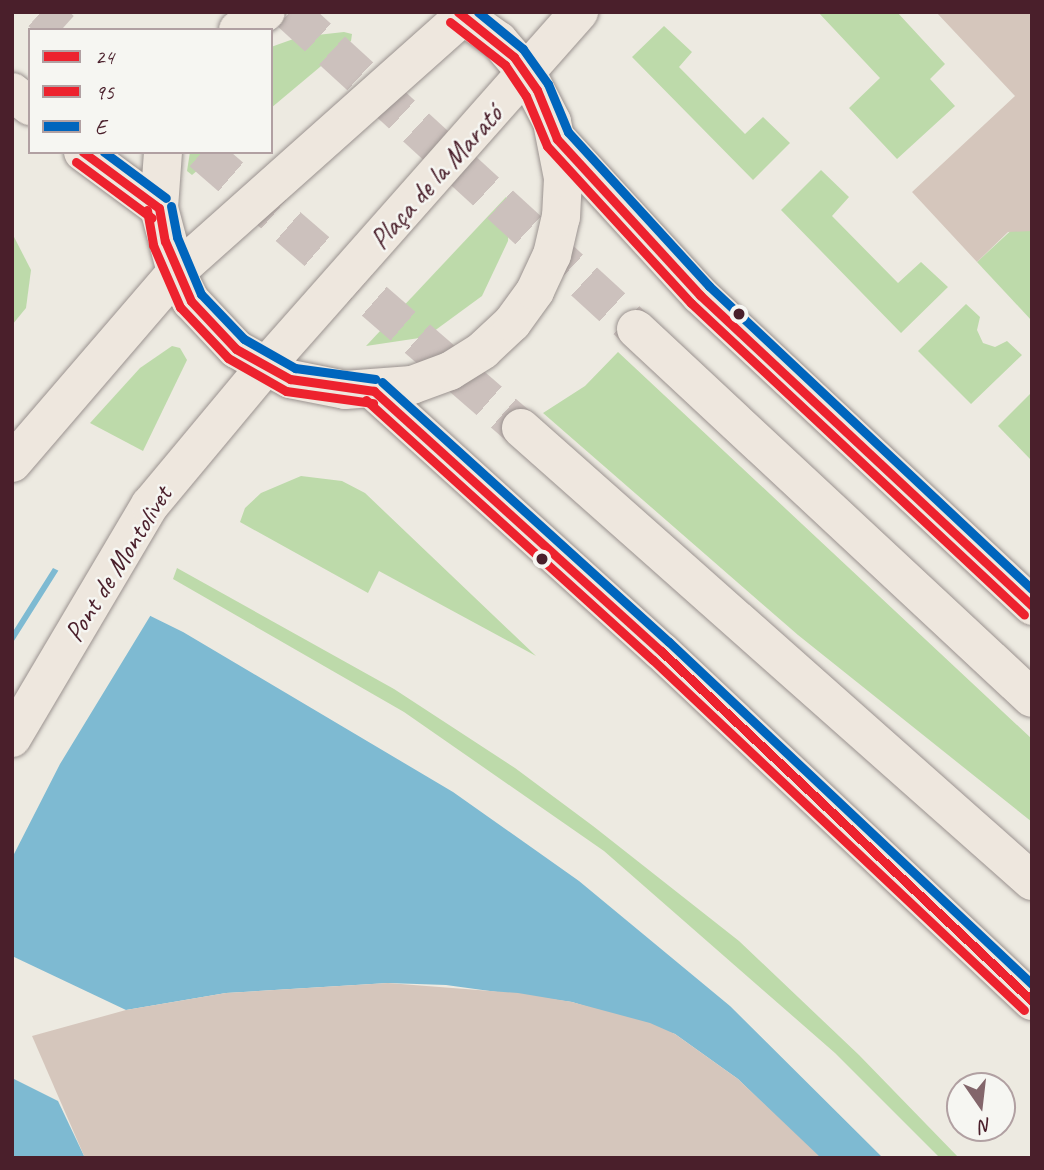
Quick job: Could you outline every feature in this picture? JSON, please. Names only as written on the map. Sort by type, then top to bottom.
[{"type":"main road","points":[[241,28],[265,12]]},
{"type":"main road","points":[[12,463],[176,272],[463,13],[499,41],[528,75],[579,12]]},
{"type":"main road","name":"Plaça de la Marató","points":[[163,154],[159,208],[176,272],[212,327],[265,367],[317,386],[374,391],[412,385],[450,371],[483,350],[512,323],[535,291],[552,256],[561,217],[563,178],[557,139],[528,75],[265,367]]},
{"type":"main road","points":[[12,92],[28,104]]},
{"type":"main road","points":[[557,139],[700,295],[1032,606]]},
{"type":"main road","points":[[86,154],[159,208]]},
{"type":"main road","points":[[636,329],[1032,698]]},
{"type":"main road","name":"Pont de Montolivet","points":[[12,738],[150,505],[265,367]]},
{"type":"main road","points":[[374,391],[661,651],[1032,1001]]},
{"type":"main road","points":[[522,428],[1032,881]]},
{"type":"green space","points":[[818,12],[897,12],[945,64],[930,79],[955,106],[897,159],[849,108],[880,78]]},
{"type":"green space","points":[[664,26],[692,52],[679,67],[745,134],[763,117],[790,143],[753,180],[632,57]]},
{"type":"green space","points":[[344,32],[352,34],[351,41],[273,106],[273,46],[299,37]]},
{"type":"green space","points":[[190,154],[217,154],[192,175],[187,171]]},
{"type":"green space","points":[[821,170],[849,197],[832,216],[898,283],[921,262],[948,287],[901,333],[781,210]]},
{"type":"green space","points":[[506,197],[510,199],[508,241],[482,296],[426,337],[366,346]]},
{"type":"green space","points":[[1032,211],[1032,321],[977,262]]},
{"type":"green space","points":[[12,233],[31,270],[26,308],[12,325]]},
{"type":"green space","points":[[966,304],[980,317],[977,330],[983,343],[995,347],[1007,341],[1022,355],[971,404],[918,351]]},
{"type":"green space","points":[[172,346],[180,348],[187,360],[143,451],[90,423],[140,368]]},
{"type":"green space","points":[[618,352],[1032,739],[1032,822],[798,635],[543,413],[585,386]]},
{"type":"green space","points":[[1032,392],[1032,461],[998,426]]},
{"type":"green space","points":[[301,476],[342,481],[365,493],[536,656],[379,571],[368,593],[240,522],[245,508],[261,493]]},
{"type":"green space","points":[[177,568],[394,689],[515,768],[593,826],[739,941],[859,1055],[959,1158],[940,1158],[835,1053],[604,851],[404,712],[173,579]]},
{"type":"water","points":[[53,568],[183,632],[453,792],[579,881],[730,1006],[883,1158],[819,1158],[738,1079],[675,1034],[572,1002],[446,985],[388,983],[226,993],[126,1010],[12,956],[12,633]]},
{"type":"water","points":[[12,1078],[58,1101],[85,1158],[12,1158]]},
{"type":"pier","points":[[60,568],[152,613],[60,764],[12,858],[12,644]]},
{"type":"building","points":[[936,12],[1032,12],[1032,231],[1008,232],[977,262],[912,192],[1015,96]]},
{"type":"building","points":[[388,983],[518,993],[572,1002],[650,1023],[675,1034],[738,1079],[821,1158],[85,1158],[32,1036],[126,1010],[226,993]]},
{"type":"tunnel","points":[[41,12],[59,28]]},
{"type":"tunnel","points":[[290,12],[636,329]]},
{"type":"tunnel","points":[[204,154],[521,428]]},
{"type":"transit line","name":"24","points":[[458,12],[514,57],[537,90],[557,139],[700,295],[1032,606]]},
{"type":"transit line","name":"E","points":[[478,12],[523,49],[548,84],[568,132],[709,286],[1032,589]]},
{"type":"transit line","name":"95","points":[[450,22],[505,65],[526,96],[547,146],[691,303],[1024,615]]},
{"type":"transit line","name":"24","points":[[86,154],[159,208]]},
{"type":"transit line","name":"E","points":[[107,154],[166,198]]},
{"type":"transit line","name":"95","points":[[76,162],[152,218]]},
{"type":"transit line","name":"E","points":[[171,206],[177,237],[201,294],[244,339],[295,368],[375,379]]},
{"type":"transit line","name":"24","points":[[159,208],[165,241],[191,301],[236,349],[290,379],[374,391]]},
{"type":"transit line","name":"95","points":[[147,210],[153,245],[180,307],[228,358],[286,391],[373,403]]},
{"type":"transit line","name":"E","points":[[382,382],[669,642],[1032,984]]},
{"type":"transit line","name":"24","points":[[374,391],[661,651],[1032,1001]]},
{"type":"transit line","name":"95","points":[[366,400],[653,660],[1024,1010]]}]
